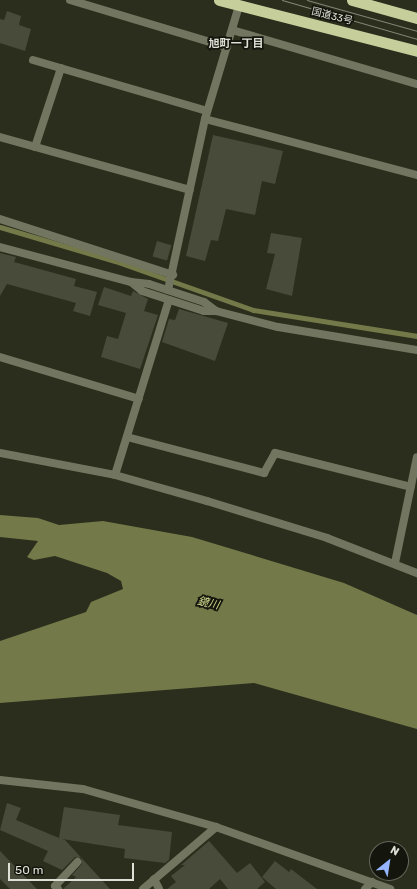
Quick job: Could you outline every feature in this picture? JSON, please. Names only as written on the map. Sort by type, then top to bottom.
[{"type":"highway","name":"国道33号","points":[[218,0],[239,3],[417,51]]},
{"type":"highway","points":[[352,0],[417,18]]},
{"type":"street","points":[[70,0],[227,47]]},
{"type":"street","points":[[170,282],[206,115],[239,3]]},
{"type":"street","points":[[232,30],[417,84]]},
{"type":"street","points":[[33,60],[206,115],[417,175]]},
{"type":"street","points":[[35,147],[61,68]]},
{"type":"street","points":[[0,137],[190,190]]},
{"type":"street","points":[[0,219],[170,282],[204,302],[216,311]]},
{"type":"street","points":[[0,247],[131,282],[170,282]]},
{"type":"street","points":[[131,282],[142,291],[169,300],[278,327],[417,350]]},
{"type":"street","points":[[115,475],[169,300]]},
{"type":"street","points":[[0,357],[139,399]]},
{"type":"street","points":[[127,437],[264,473],[274,453],[411,487]]},
{"type":"street","points":[[0,454],[115,475],[327,538],[395,563],[417,573]]},
{"type":"street","points":[[395,563],[417,457]]},
{"type":"street","points":[[0,780],[83,789],[216,827],[390,889]]},
{"type":"street","points":[[142,889],[216,827]]},
{"type":"street","points":[[58,889],[55,886],[77,862]]},
{"type":"street","points":[[154,879],[160,889]]},
{"type":"street","points":[[365,889],[372,882]]},
{"type":"water","name":"鏡川","points":[[0,515],[38,518],[59,525],[103,521],[192,537],[344,583],[417,615],[417,729],[254,683],[0,703],[0,641],[86,612],[91,602],[123,589],[121,581],[107,573],[55,556],[34,560],[27,557],[38,541],[0,537]]},
{"type":"building","points":[[7,11],[21,16],[19,25],[31,29],[25,51],[0,43],[0,19],[4,20]]},
{"type":"building","points":[[213,135],[283,151],[275,184],[262,181],[255,215],[226,209],[218,241],[211,240],[205,261],[186,256]]},
{"type":"building","points":[[271,233],[302,238],[292,296],[266,289],[275,254],[267,253]]},
{"type":"building","points":[[157,241],[171,245],[167,261],[153,256]]},
{"type":"building","points":[[0,253],[16,257],[14,262],[76,279],[74,286],[97,292],[90,316],[73,311],[76,303],[7,284],[0,296]]},
{"type":"building","points":[[104,287],[131,296],[133,291],[148,299],[144,311],[158,315],[140,369],[101,357],[107,336],[118,339],[126,313],[98,305]]},
{"type":"building","points":[[179,309],[228,323],[215,361],[162,342],[169,319],[175,320]]},
{"type":"building","points":[[7,803],[21,808],[16,820],[59,838],[64,807],[120,815],[118,825],[172,832],[169,860],[165,863],[124,858],[125,849],[62,839],[65,840],[110,889],[63,889],[76,877],[72,875],[82,864],[81,858],[75,857],[62,870],[43,861],[48,851],[0,830]]},
{"type":"building","points":[[209,841],[237,873],[250,863],[265,882],[257,889],[228,889],[220,879],[209,889],[167,889],[176,882],[171,876],[185,865],[181,865]]},
{"type":"building","points":[[0,851],[37,889],[10,889],[0,879]]},
{"type":"building","points":[[275,861],[289,872],[291,869],[317,889],[276,889],[262,877]]},
{"type":"waterway","points":[[0,227],[115,261],[253,310],[417,336]]},
{"type":"tram line","points":[[282,0],[417,39]]},
{"type":"tram line","points":[[307,0],[417,31]]},
{"type":"district","name":"旭町一丁目","points":[[236,44]]}]
